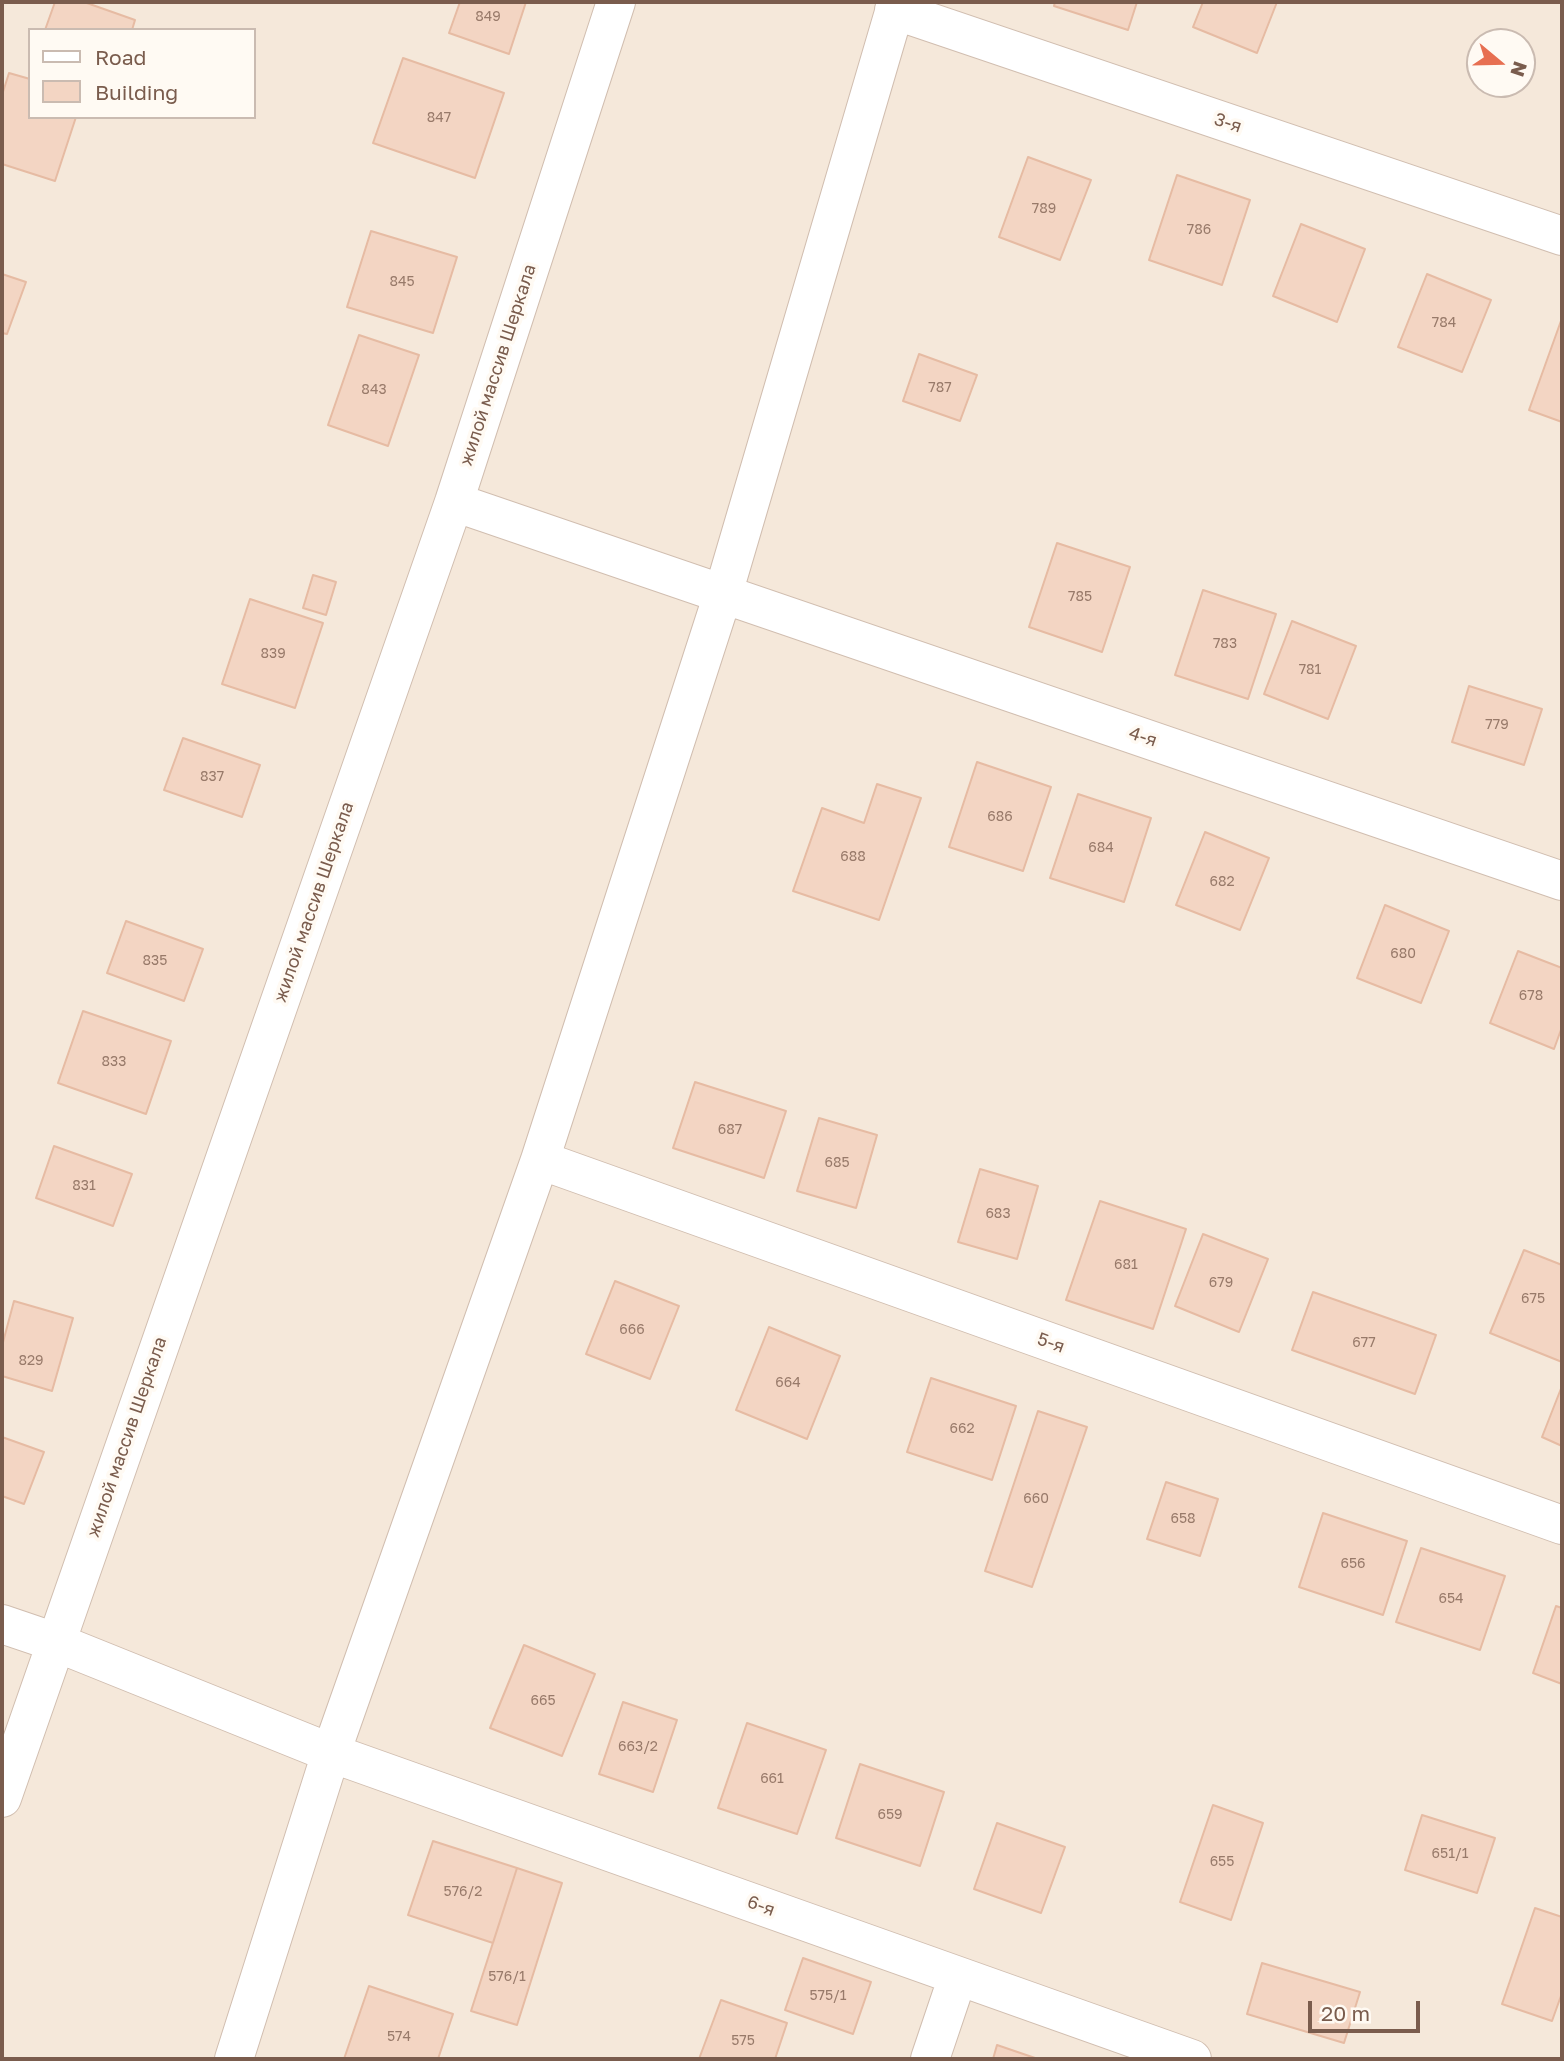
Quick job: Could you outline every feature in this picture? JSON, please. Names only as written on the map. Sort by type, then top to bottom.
[{"type":"street","name":"жилой массив Шеркала","points":[[2,1798],[454,502],[616,2]]},
{"type":"street","name":"3-я","points":[[895,6],[1562,236]]},
{"type":"street","points":[[234,2059],[331,1753],[540,1160],[723,594],[895,6]]},
{"type":"street","name":"4-я","points":[[454,502],[1562,881]]},
{"type":"street","name":"5-я","points":[[540,1160],[1562,1525]]},
{"type":"street","name":"6-я","points":[[2,1624],[55,1642],[331,1753],[1192,2059]]},
{"type":"street","points":[[930,2059],[958,1976]]},
{"type":"shaded area","points":[[2,2],[1562,2],[1562,2059],[2,2059]]},
{"type":"building","points":[[55,2],[84,2],[135,20],[133,28],[46,28]]},
{"type":"building","points":[[460,2],[526,2],[509,54],[449,33]]},
{"type":"building","points":[[1055,2],[1137,2],[1128,30],[1054,6]]},
{"type":"building","points":[[1203,2],[1277,2],[1257,53],[1193,27]]},
{"type":"building","points":[[403,58],[504,93],[475,178],[373,143]]},
{"type":"building","points":[[9,73],[28,78],[28,119],[75,119],[55,181],[2,164],[2,95]]},
{"type":"building","points":[[1028,157],[1091,180],[1060,260],[999,237]]},
{"type":"building","points":[[1177,175],[1250,200],[1222,285],[1149,260]]},
{"type":"building","points":[[1301,224],[1365,249],[1337,322],[1273,296]]},
{"type":"building","points":[[371,231],[457,257],[433,333],[347,307]]},
{"type":"building","points":[[2,274],[26,282],[7,334],[2,333]]},
{"type":"building","points":[[1427,274],[1491,300],[1462,372],[1398,347]]},
{"type":"building","points":[[1562,318],[1562,422],[1529,410]]},
{"type":"building","points":[[359,335],[419,355],[388,446],[328,425]]},
{"type":"building","points":[[919,354],[977,375],[960,421],[903,401]]},
{"type":"building","points":[[1057,543],[1130,567],[1102,652],[1029,627]]},
{"type":"building","points":[[313,575],[336,582],[326,615],[303,608]]},
{"type":"building","points":[[1203,590],[1276,614],[1248,699],[1175,675]]},
{"type":"building","points":[[250,599],[323,623],[295,708],[222,684]]},
{"type":"building","points":[[1292,621],[1356,646],[1328,719],[1264,694]]},
{"type":"building","points":[[1469,686],[1542,709],[1524,765],[1452,742]]},
{"type":"building","points":[[183,738],[260,765],[242,817],[164,790]]},
{"type":"building","points":[[977,762],[1051,787],[1023,871],[949,847]]},
{"type":"building","points":[[877,784],[921,798],[879,920],[793,891],[822,808],[864,823]]},
{"type":"building","points":[[1078,794],[1151,818],[1124,902],[1050,878]]},
{"type":"building","points":[[1205,832],[1269,858],[1240,930],[1176,905]]},
{"type":"building","points":[[1385,905],[1449,931],[1421,1003],[1357,978]]},
{"type":"building","points":[[126,921],[203,949],[184,1001],[107,973]]},
{"type":"building","points":[[1518,951],[1562,968],[1562,1027],[1554,1049],[1490,1023]]},
{"type":"building","points":[[83,1011],[171,1041],[146,1114],[58,1083]]},
{"type":"building","points":[[695,1082],[786,1111],[764,1178],[673,1148]]},
{"type":"building","points":[[819,1118],[877,1135],[856,1208],[797,1191]]},
{"type":"building","points":[[54,1146],[132,1174],[113,1226],[36,1198]]},
{"type":"building","points":[[980,1169],[1038,1186],[1017,1259],[958,1242]]},
{"type":"building","points":[[1100,1201],[1186,1229],[1153,1329],[1066,1300]]},
{"type":"building","points":[[1203,1234],[1268,1259],[1239,1332],[1175,1306]]},
{"type":"building","points":[[1524,1250],[1562,1265],[1562,1362],[1490,1333]]},
{"type":"building","points":[[615,1281],[679,1306],[650,1379],[586,1354]]},
{"type":"building","points":[[1313,1292],[1436,1335],[1415,1394],[1292,1350]]},
{"type":"building","points":[[14,1301],[73,1318],[52,1391],[2,1376],[2,1346]]},
{"type":"building","points":[[769,1327],[840,1356],[807,1439],[736,1410]]},
{"type":"building","points":[[931,1378],[1016,1406],[992,1480],[907,1452]]},
{"type":"building","points":[[1562,1386],[1562,1446],[1542,1437]]},
{"type":"building","points":[[1038,1411],[1087,1427],[1032,1587],[985,1571]]},
{"type":"building","points":[[2,1437],[44,1452],[24,1504],[2,1496]]},
{"type":"building","points":[[1166,1482],[1218,1499],[1200,1556],[1147,1539]]},
{"type":"building","points":[[1323,1513],[1407,1541],[1383,1615],[1299,1587]]},
{"type":"building","points":[[1421,1548],[1505,1576],[1480,1650],[1396,1622]]},
{"type":"building","points":[[1556,1606],[1562,1608],[1562,1684],[1533,1673]]},
{"type":"building","points":[[524,1645],[595,1674],[562,1756],[490,1728]]},
{"type":"building","points":[[623,1702],[677,1720],[653,1792],[599,1774]]},
{"type":"building","points":[[747,1723],[826,1750],[797,1834],[718,1808]]},
{"type":"building","points":[[860,1764],[944,1792],[920,1866],[836,1838]]},
{"type":"building","points":[[1213,1805],[1263,1823],[1231,1920],[1180,1902]]},
{"type":"building","points":[[1422,1815],[1495,1838],[1477,1893],[1405,1870]]},
{"type":"building","points":[[997,1823],[1065,1847],[1041,1913],[974,1889]]},
{"type":"building","points":[[433,1841],[517,1868],[493,1943],[408,1915]]},
{"type":"building","points":[[517,1868],[562,1883],[517,2025],[471,2011]]},
{"type":"building","points":[[1535,1908],[1562,1917],[1562,1993],[1552,2021],[1502,2004]]},
{"type":"building","points":[[803,1958],[871,1982],[853,2034],[785,2010]]},
{"type":"building","points":[[1262,1963],[1360,1992],[1344,2043],[1247,2014]]},
{"type":"building","points":[[369,1986],[453,2014],[438,2059],[344,2059]]},
{"type":"building","points":[[721,2000],[787,2023],[775,2059],[699,2059]]},
{"type":"building","points":[[997,2045],[1038,2059],[993,2059]]}]
